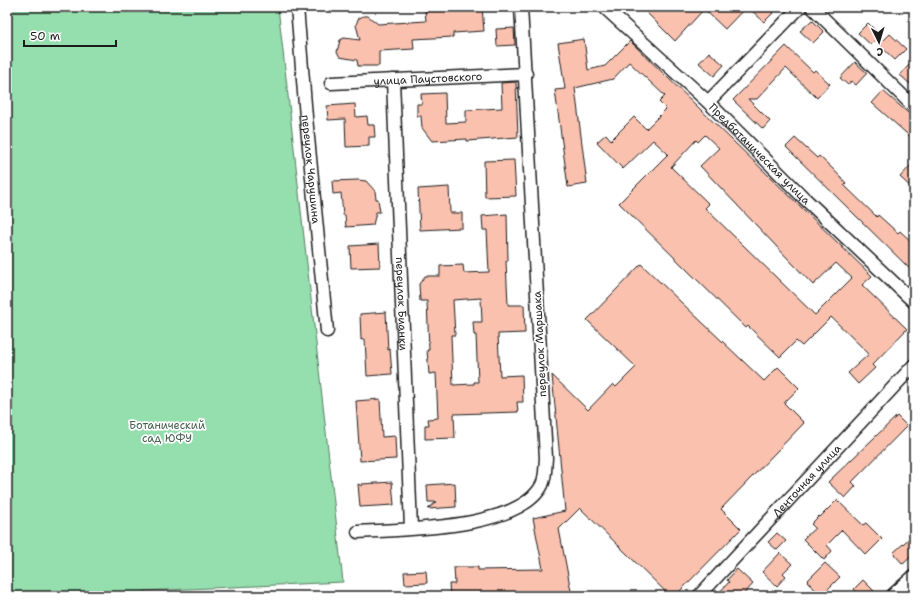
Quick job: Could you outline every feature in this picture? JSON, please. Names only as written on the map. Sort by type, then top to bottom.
[{"type":"main road","points":[[894,596],[914,578]]},
{"type":"street","name":"переулок Чарушина","points":[[297,7],[306,118],[327,331]]},
{"type":"street","name":"переулок Маршака","points":[[358,532],[475,522],[524,504],[542,485],[545,474],[546,458],[526,74],[521,7]]},
{"type":"street","name":"Предботаническая улица","points":[[604,7],[708,102],[814,208],[914,302]]},
{"type":"street","points":[[708,102],[800,7]]},
{"type":"street","points":[[812,7],[914,106]]},
{"type":"street","name":"улица Паустовского","points":[[331,83],[526,74]]},
{"type":"street","name":"переулок Бианки","points":[[393,80],[410,528]]},
{"type":"street","name":"Ленточная улица","points":[[699,596],[914,365]]},
{"type":"green space","name":"Ботанический сад ЮФУ","points":[[7,7],[278,7],[343,582],[144,591],[142,596],[7,596]]},
{"type":"building","points":[[457,7],[482,7],[484,31],[453,33],[453,37],[413,39],[414,49],[379,51],[379,66],[358,66],[357,60],[340,57],[337,52],[340,40],[344,38],[360,40],[356,25],[358,19],[363,16],[368,16],[378,24],[426,21],[425,11],[457,9]]},
{"type":"building","points":[[641,7],[746,7],[725,29],[704,9],[675,41]]},
{"type":"building","points":[[748,7],[767,7],[773,13],[764,22]]},
{"type":"building","points":[[812,20],[824,32],[813,43],[800,31]]},
{"type":"building","points":[[868,23],[880,35],[871,45],[858,33]]},
{"type":"building","points":[[514,28],[515,45],[497,46],[496,29]]},
{"type":"building","points":[[890,34],[906,49],[895,60],[879,45]]},
{"type":"building","points":[[584,39],[588,70],[605,66],[630,41],[872,276],[862,285],[907,329],[872,365],[875,368],[858,384],[848,373],[869,354],[831,317],[802,346],[796,341],[780,357],[748,326],[746,328],[619,203],[668,154],[653,140],[623,169],[597,142],[606,134],[611,140],[634,117],[646,129],[666,109],[659,102],[665,96],[629,62],[613,79],[575,88],[587,184],[568,187],[555,90],[565,89],[558,43]],"holes":[[[705,135],[719,148],[700,166],[813,285],[836,263],[852,278],[815,315],[705,208],[709,204],[671,167],[696,140],[698,142]]]},
{"type":"building","points":[[786,46],[813,72],[815,70],[830,84],[817,98],[786,68],[757,99],[748,99],[770,121],[763,129],[733,100]]},
{"type":"building","points":[[709,52],[724,65],[714,76],[699,63]]},
{"type":"building","points":[[855,62],[867,73],[856,85],[851,81],[848,85],[840,78]]},
{"type":"building","points":[[909,65],[914,70],[914,79],[910,84],[900,75]]},
{"type":"building","points":[[516,82],[518,137],[467,141],[467,139],[432,141],[422,128],[421,116],[417,116],[417,104],[422,104],[421,94],[445,93],[446,123],[466,122],[466,110],[502,108],[501,83]]},
{"type":"building","points":[[883,91],[914,118],[914,140],[872,103]]},
{"type":"building","points":[[355,104],[356,117],[367,116],[368,125],[374,125],[375,137],[369,137],[369,146],[346,147],[345,119],[328,120],[327,106]]},
{"type":"building","points":[[795,138],[817,158],[819,156],[834,170],[846,183],[844,185],[877,217],[878,215],[898,233],[900,231],[914,244],[914,273],[786,147]]},
{"type":"building","points":[[514,160],[516,196],[485,197],[484,161]]},
{"type":"building","points":[[914,162],[914,190],[900,177]]},
{"type":"building","points":[[332,181],[366,181],[375,191],[380,212],[376,212],[373,225],[346,227],[345,215],[343,215],[341,193],[333,194]]},
{"type":"building","points":[[449,187],[450,213],[462,213],[462,228],[420,230],[418,189]]},
{"type":"building","points":[[507,214],[508,261],[506,261],[508,305],[524,305],[525,333],[498,334],[500,376],[522,375],[523,402],[517,402],[518,412],[454,414],[455,438],[425,439],[425,425],[429,425],[428,419],[438,418],[436,373],[429,374],[427,350],[429,350],[427,301],[420,301],[419,284],[425,276],[440,276],[440,266],[463,265],[464,273],[489,272],[487,230],[483,230],[482,216]],"holes":[[[481,298],[482,322],[473,322],[474,335],[476,335],[478,382],[474,382],[474,384],[453,385],[451,335],[455,335],[453,300]]]},
{"type":"building","points":[[379,244],[380,267],[351,268],[350,246]]},
{"type":"building","points":[[641,264],[764,381],[778,367],[799,388],[784,403],[804,423],[721,509],[741,529],[675,596],[670,596],[580,508],[559,529],[572,596],[450,596],[449,584],[455,584],[454,567],[478,567],[478,570],[543,569],[533,518],[565,511],[552,375],[588,410],[613,384],[616,387],[636,367],[587,320]]},
{"type":"building","points":[[386,312],[388,350],[390,349],[392,374],[367,376],[365,339],[361,340],[360,314]]},
{"type":"building","points":[[380,399],[382,437],[395,436],[396,459],[360,461],[356,401]]},
{"type":"building","points":[[897,416],[907,426],[852,482],[856,486],[845,498],[828,482]]},
{"type":"building","points":[[392,482],[394,505],[360,507],[358,484],[362,486],[362,484]]},
{"type":"building","points":[[455,483],[456,507],[428,509],[436,502],[428,502],[427,485]]},
{"type":"building","points":[[837,500],[863,525],[866,523],[882,539],[866,555],[842,530],[827,545],[832,551],[824,560],[803,539],[815,528],[811,524]]},
{"type":"building","points":[[777,533],[786,541],[777,550],[768,542]]},
{"type":"building","points":[[914,534],[914,554],[903,564],[893,553]]},
{"type":"building","points":[[780,553],[792,564],[783,573],[786,576],[777,586],[762,572]]},
{"type":"building","points":[[825,563],[840,577],[821,596],[807,581]]},
{"type":"building","points":[[737,569],[753,584],[742,596],[716,596],[729,582],[727,580]]},
{"type":"building","points":[[426,571],[427,583],[405,584],[404,572]]},
{"type":"building","points":[[863,580],[874,591],[869,596],[860,596],[854,589]]}]
